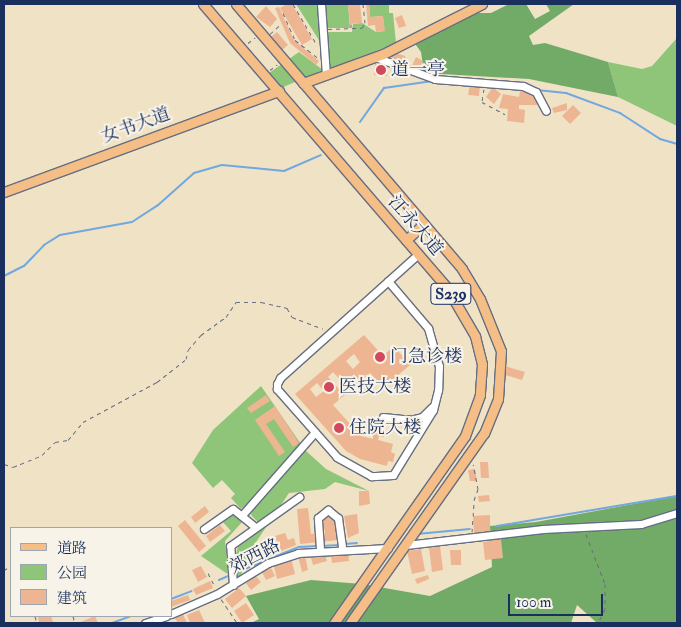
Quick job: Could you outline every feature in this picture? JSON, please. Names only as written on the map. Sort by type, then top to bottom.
[{"type":"main road","name":"江永大道","points":[[203,4],[447,288],[473,332],[482,364],[482,382],[475,414],[465,436],[334,623]]},
{"type":"main road","name":"江永大道","points":[[236,4],[467,277],[480,299],[501,350],[498,399],[484,433],[468,459],[350,623]]},
{"type":"main road","points":[[303,83],[375,57],[445,25],[482,4]]},
{"type":"main road","name":"女书大道","points":[[4,192],[279,92]]},
{"type":"main road","points":[[406,240],[424,224]]},
{"type":"street","points":[[321,4],[326,75]]},
{"type":"street","points":[[375,57],[435,79],[451,82],[523,86],[536,92],[546,112]]},
{"type":"street","points":[[388,281],[428,328],[439,366],[434,405],[392,475],[371,476],[356,470],[337,457],[277,389],[276,384],[388,281],[418,254]]},
{"type":"street","points":[[383,417],[410,420],[422,417],[434,405]]},
{"type":"street","points":[[243,514],[314,432]]},
{"type":"street","points":[[233,585],[230,546],[299,497]]},
{"type":"street","points":[[204,529],[227,511],[233,509],[243,514],[255,527]]},
{"type":"street","points":[[320,547],[318,518],[328,510],[336,514],[342,546]]},
{"type":"street","points":[[406,545],[583,526],[640,524],[677,513]]},
{"type":"street","name":"郊西路","points":[[172,614],[233,585],[268,563],[298,553],[320,547],[388,548]]},
{"type":"street","points":[[145,623],[163,617]]},
{"type":"path","points":[[293,4],[324,53]]},
{"type":"path","points":[[323,29],[351,29],[364,26],[363,4]]},
{"type":"path","points":[[283,13],[295,40],[325,62]]},
{"type":"path","points":[[351,24],[351,29]]},
{"type":"path","points":[[484,83],[482,102],[505,114]]},
{"type":"path","points":[[4,464],[13,468],[42,454],[55,442],[68,440],[83,422],[157,382],[186,359],[188,350],[201,335],[226,317],[236,302],[261,302],[287,308],[292,317],[323,329]]},
{"type":"path","points":[[468,459],[476,466],[478,489],[474,500],[472,537]]},
{"type":"path","points":[[583,526],[605,584],[605,609],[598,623]]},
{"type":"green space","points":[[296,4],[319,4],[322,45]]},
{"type":"green space","points":[[323,4],[348,4],[350,28],[327,28]]},
{"type":"green space","points":[[369,4],[389,4],[389,13],[393,13],[396,43],[329,70],[326,32],[352,32],[353,24],[362,23],[376,32],[384,31],[383,16],[370,17]]},
{"type":"green space","points":[[509,4],[526,4],[535,19],[550,11],[546,4],[574,4],[529,36],[533,45],[545,43],[608,62],[618,97],[529,79],[424,73],[421,52],[413,41],[466,13],[491,13]]},
{"type":"green space","points":[[677,38],[677,126],[618,97],[608,62],[642,69],[652,66]]},
{"type":"green space","points":[[299,52],[323,70],[281,88],[269,73]]},
{"type":"green space","points":[[261,386],[305,450],[326,469],[369,491],[335,482],[325,489],[289,493],[254,545],[238,581],[233,563],[239,544],[263,527],[251,515],[255,497],[241,509],[231,498],[235,494],[222,480],[213,488],[192,463],[213,430]]},
{"type":"green space","points":[[677,496],[677,623],[597,623],[577,605],[571,623],[251,623],[259,619],[246,596],[311,580],[362,584],[430,596],[492,567],[490,526],[536,522]]},
{"type":"green space","points":[[233,515],[243,521],[225,541],[229,575],[201,556],[231,531],[222,521]]},
{"type":"building","points":[[287,4],[292,4],[312,39],[302,45],[280,8]]},
{"type":"building","points":[[348,4],[360,4],[362,23],[350,24]]},
{"type":"building","points":[[366,4],[369,4],[370,17],[383,16],[385,31],[376,32],[375,25],[368,26]]},
{"type":"building","points":[[266,6],[277,19],[270,27],[256,17]]},
{"type":"building","points":[[279,7],[294,40],[319,61],[316,65],[290,43],[275,8]]},
{"type":"building","points":[[402,15],[406,26],[399,28],[395,18]]},
{"type":"building","points":[[277,32],[288,45],[282,50],[271,37]]},
{"type":"building","points":[[393,52],[405,56],[407,65],[391,60]]},
{"type":"building","points":[[416,57],[423,61],[417,71],[411,68]]},
{"type":"building","name":"道一亭","points":[[375,64],[388,65],[387,76],[374,75]]},
{"type":"building","points":[[470,84],[480,85],[479,96],[468,95]]},
{"type":"building","points":[[493,87],[501,94],[494,104],[486,97]]},
{"type":"building","points":[[520,91],[538,96],[537,105],[519,105],[519,109],[525,110],[524,123],[507,121],[508,109],[499,108],[503,94],[519,97]]},
{"type":"building","points":[[567,103],[567,110],[554,113],[552,108]]},
{"type":"building","points":[[573,105],[581,113],[570,124],[562,116]]},
{"type":"building","points":[[364,335],[383,356],[394,346],[410,365],[383,388],[370,373],[333,405],[361,436],[373,439],[373,426],[386,429],[384,437],[379,436],[378,440],[393,444],[391,452],[395,454],[393,462],[388,461],[387,466],[360,459],[346,451],[295,394]],"holes":[[[354,354],[360,362],[353,369],[346,361]],[[333,372],[344,384],[339,389],[328,377]],[[317,383],[324,391],[316,397],[310,389]]]},
{"type":"building","points":[[505,366],[525,372],[522,380],[502,374]]},
{"type":"building","points":[[266,395],[270,401],[251,413],[247,408]]},
{"type":"building","points":[[275,406],[299,443],[293,447],[274,419],[266,424],[285,452],[279,456],[255,420]]},
{"type":"building","points":[[480,462],[488,462],[489,478],[481,478]]},
{"type":"building","points":[[475,469],[477,481],[470,481],[468,470]]},
{"type":"building","points":[[359,491],[369,491],[370,504],[359,506]]},
{"type":"building","points":[[489,495],[490,501],[479,502],[478,496]]},
{"type":"building","points":[[205,506],[209,512],[195,523],[191,517]]},
{"type":"building","points":[[308,508],[311,534],[325,533],[322,515],[334,513],[338,540],[300,544],[297,509]]},
{"type":"building","points":[[357,514],[359,533],[348,538],[344,516]]},
{"type":"building","points":[[490,515],[490,534],[474,534],[473,516]]},
{"type":"building","points":[[185,520],[206,546],[199,552],[178,526]]},
{"type":"building","points":[[220,525],[225,531],[210,542],[206,536]]},
{"type":"building","points":[[285,533],[288,540],[294,538],[296,545],[281,551],[275,536]]},
{"type":"building","points":[[273,538],[279,552],[260,560],[254,545]]},
{"type":"building","points":[[501,539],[503,558],[485,560],[483,542]]},
{"type":"building","points":[[440,546],[443,570],[432,572],[429,548]]},
{"type":"building","points":[[421,549],[425,571],[412,574],[407,551]]},
{"type":"building","points":[[324,550],[327,561],[313,565],[310,554]]},
{"type":"building","points":[[450,550],[461,550],[461,565],[451,565]]},
{"type":"building","points":[[348,552],[349,561],[332,563],[331,554]]},
{"type":"building","points":[[305,555],[308,570],[302,572],[298,556]]},
{"type":"building","points":[[291,558],[295,574],[277,579],[273,562]]},
{"type":"building","points":[[201,566],[207,577],[198,582],[192,570]]},
{"type":"building","points":[[271,568],[275,576],[266,580],[262,572]]},
{"type":"building","points":[[255,575],[261,582],[251,590],[246,583]]},
{"type":"building","points":[[428,575],[429,579],[417,584],[415,579]]},
{"type":"building","points":[[210,581],[213,588],[196,595],[193,589]]},
{"type":"building","points":[[239,588],[246,596],[232,608],[225,599]]},
{"type":"building","points":[[188,595],[190,600],[172,607],[172,601]]},
{"type":"building","points":[[246,603],[254,615],[242,623],[234,611]]},
{"type":"building","points":[[199,610],[205,623],[190,623],[187,615]]},
{"type":"building","points":[[183,614],[187,623],[178,623],[175,618]]},
{"type":"building","points":[[38,617],[51,617],[53,622],[39,623]]},
{"type":"building","points":[[95,617],[98,623],[78,623]]},
{"type":"waterway","points":[[360,122],[384,88],[433,81]]},
{"type":"waterway","points":[[537,90],[566,93],[620,113],[660,139],[677,144]]},
{"type":"waterway","points":[[4,276],[24,266],[44,245],[60,235],[132,222],[157,206],[194,173],[222,165],[284,171],[321,155]]},
{"type":"waterway","points":[[497,526],[677,496]]},
{"type":"waterway","points":[[417,534],[470,529]]},
{"type":"waterway","points":[[345,544],[357,543]]},
{"type":"waterway","points":[[322,546],[340,545]]},
{"type":"waterway","points":[[274,557],[299,547],[317,546]]},
{"type":"waterway","points":[[235,573],[265,561]]},
{"type":"waterway","points":[[219,580],[230,575]]},
{"type":"waterway","points":[[172,599],[192,591]]},
{"type":"waterway","points":[[112,623],[128,617]]},
{"type":"place","name":"道一亭","points":[[381,70]]},
{"type":"place","name":"门急诊楼","points":[[380,357]]},
{"type":"place","name":"医技大楼","points":[[329,387]]},
{"type":"place","name":"住院大楼","points":[[339,428]]}]
